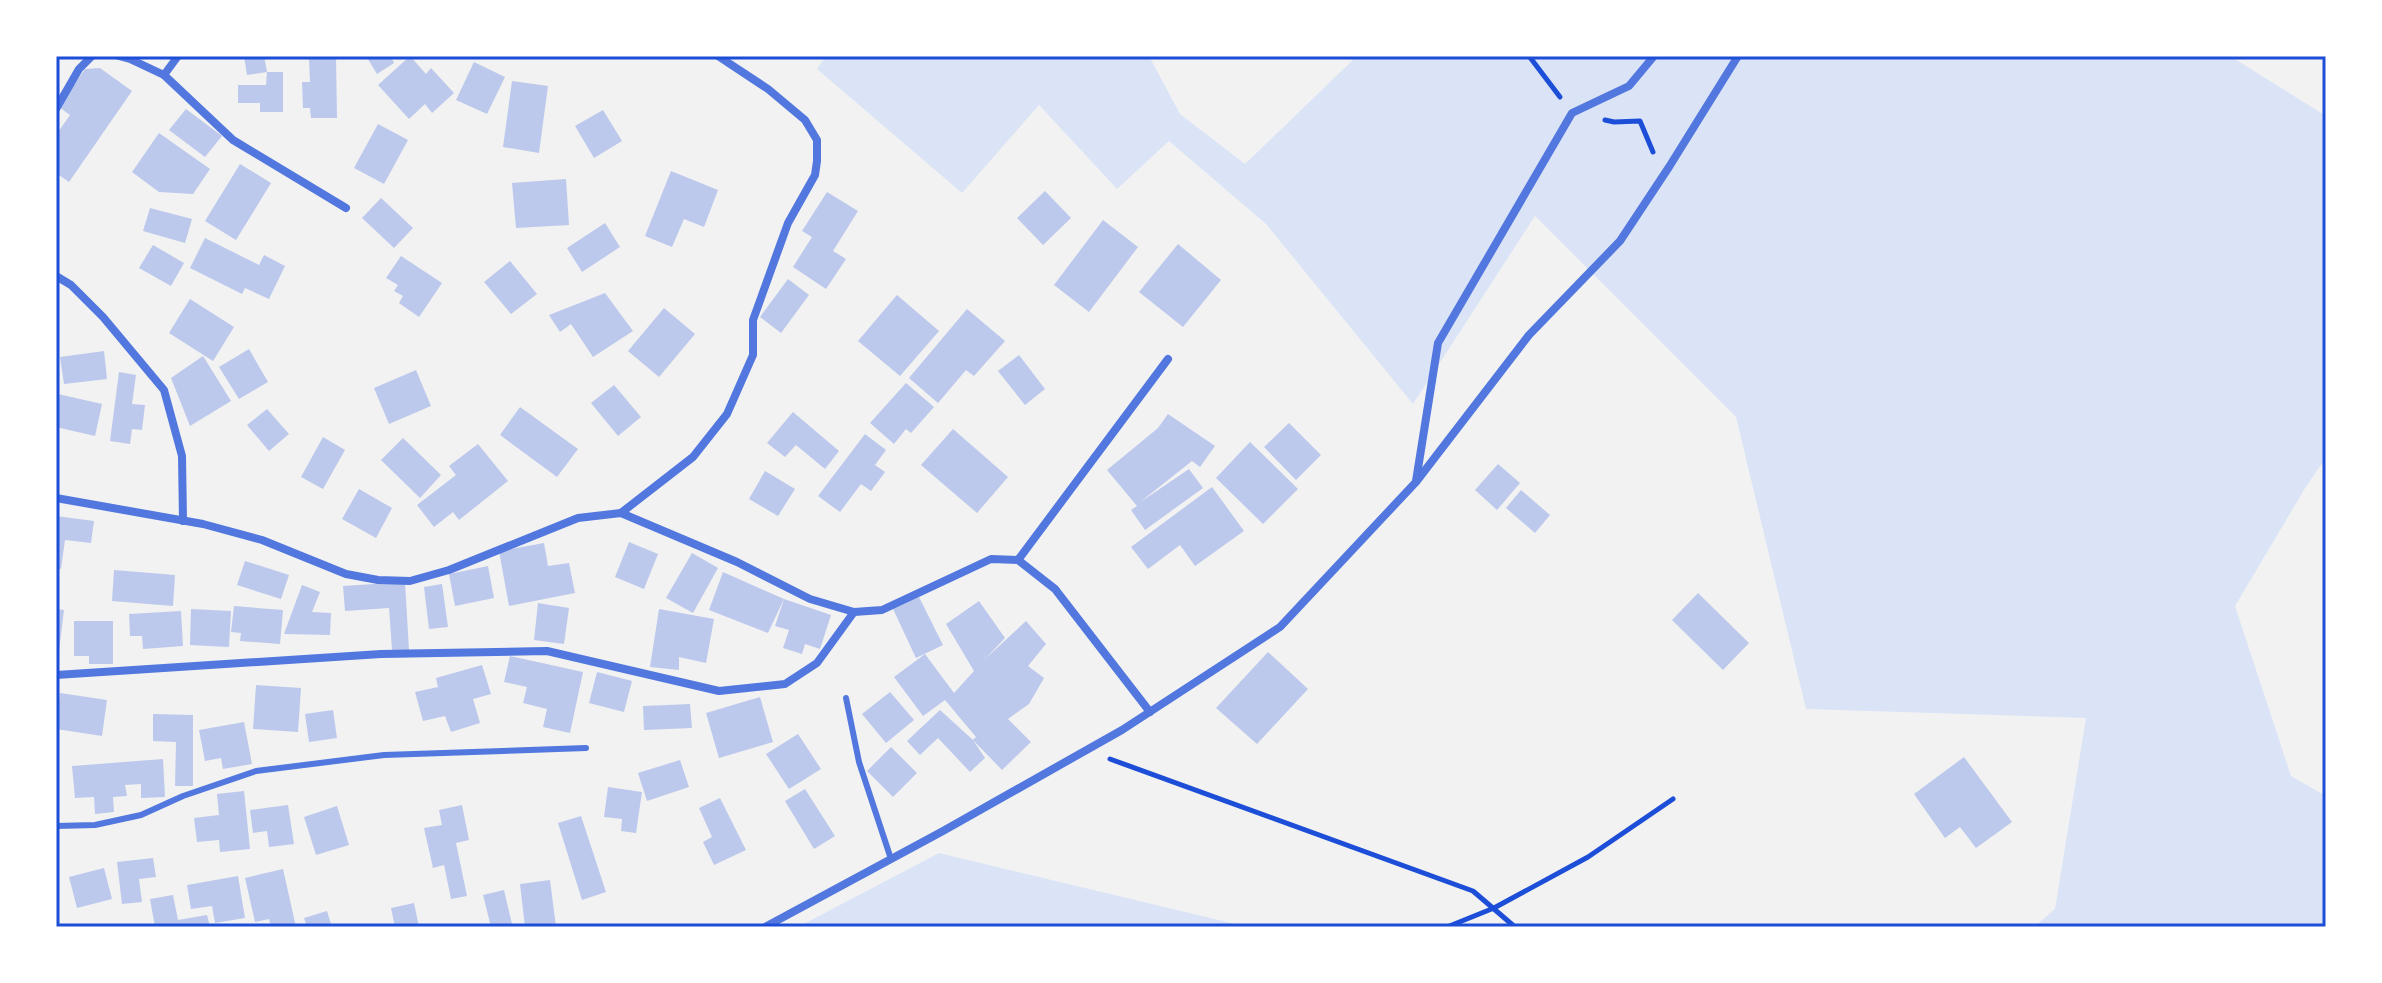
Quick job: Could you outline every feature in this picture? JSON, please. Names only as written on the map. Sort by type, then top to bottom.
[{"type":"street","points":[[56,109],[79,69],[92,56]]},
{"type":"street","points":[[119,56],[164,75],[233,140],[346,208]]},
{"type":"street","points":[[164,75],[178,56]]},
{"type":"street","points":[[621,513],[693,457],[727,414],[753,355],[753,320],[778,250],[788,223],[815,175],[817,140],[805,120],[768,89],[718,56]]},
{"type":"street","points":[[1416,482],[1438,343],[1572,113],[1629,86],[1654,56]]},
{"type":"street","points":[[765,927],[1086,751],[1280,627],[1416,482],[1529,335],[1620,241],[1738,56]]},
{"type":"street","points":[[56,276],[71,285],[103,317],[164,390],[182,456],[183,521]]},
{"type":"street","points":[[1018,560],[1168,359]]},
{"type":"street","points":[[56,498],[183,521],[262,540],[346,574],[378,580],[410,581],[449,570],[578,518],[621,513],[737,562],[810,599],[854,612],[882,610],[991,559],[1018,560],[1055,589],[1150,712]]},
{"type":"street","points":[[56,675],[381,654],[547,651],[719,691],[785,684],[817,663],[854,612]]},
{"type":"lane","points":[[846,698],[859,762],[891,859]]},
{"type":"lane","points":[[56,826],[95,825],[141,815],[183,796],[256,771],[384,755],[586,748]]},
{"type":"path","points":[[1529,56],[1572,113],[1614,122],[1640,121],[1655,157],[1653,190]]},
{"type":"path","points":[[1086,751],[1473,891],[1515,927]]},
{"type":"path","points":[[1447,927],[1494,908],[1588,857],[1673,799]]},
{"type":"shaded area","points":[[826,56],[1149,56],[1180,114],[1245,164],[1357,56],[2230,56],[2326,116],[2326,458],[2235,606],[2291,776],[2326,796],[2326,927],[2034,927],[2055,909],[2086,718],[1806,709],[1736,417],[1535,216],[1413,404],[1266,224],[1169,141],[1117,189],[1039,105],[962,193],[817,69]]},
{"type":"shaded area","points":[[939,853],[1248,927],[798,927]]},
{"type":"building","points":[[244,56],[264,56],[267,72],[247,75]]},
{"type":"building","points":[[366,56],[396,56],[392,59],[394,63],[377,74]]},
{"type":"building","points":[[410,56],[426,74],[431,68],[454,93],[432,113],[425,104],[409,119],[378,85]]},
{"type":"building","points":[[336,57],[337,118],[311,118],[310,108],[303,108],[302,82],[310,82],[309,58]]},
{"type":"building","points":[[474,62],[505,77],[487,114],[456,100]]},
{"type":"building","points":[[100,68],[132,91],[69,182],[56,173],[56,135],[70,115],[59,107],[85,69]]},
{"type":"building","points":[[267,72],[283,72],[283,112],[260,112],[260,103],[238,103],[238,85],[266,85]]},
{"type":"building","points":[[512,81],[548,86],[539,153],[503,147]]},
{"type":"building","points":[[186,109],[222,136],[205,157],[169,130]]},
{"type":"building","points":[[603,110],[622,141],[594,158],[575,126]]},
{"type":"building","points":[[378,124],[408,140],[384,184],[354,168]]},
{"type":"building","points":[[159,133],[210,169],[193,194],[159,192],[132,172]]},
{"type":"building","points":[[240,164],[271,183],[236,240],[205,221]]},
{"type":"building","points":[[671,171],[718,190],[704,227],[684,219],[672,247],[645,236]]},
{"type":"building","points":[[566,179],[569,225],[516,228],[512,183]]},
{"type":"building","points":[[1045,191],[1071,218],[1043,245],[1017,218]]},
{"type":"building","points":[[827,192],[858,211],[833,251],[846,259],[826,289],[793,267],[812,237],[802,231]]},
{"type":"building","points":[[381,198],[413,228],[394,248],[362,218]]},
{"type":"building","points":[[150,208],[192,219],[185,243],[143,231]]},
{"type":"building","points":[[1103,220],[1138,247],[1089,312],[1054,285]]},
{"type":"building","points":[[605,223],[620,247],[582,272],[567,248]]},
{"type":"building","points":[[205,238],[259,265],[264,255],[285,266],[269,299],[245,288],[242,294],[190,268]]},
{"type":"building","points":[[1178,244],[1221,280],[1183,327],[1139,292]]},
{"type":"building","points":[[153,245],[184,263],[171,286],[139,268]]},
{"type":"building","points":[[401,256],[442,283],[419,317],[399,303],[403,296],[394,291],[398,285],[386,278]]},
{"type":"building","points":[[510,261],[537,294],[511,314],[484,282]]},
{"type":"building","points":[[788,279],[809,295],[781,333],[760,317]]},
{"type":"building","points":[[605,293],[633,331],[593,357],[571,324],[560,332],[549,315]]},
{"type":"building","points":[[897,295],[939,331],[900,376],[858,341]]},
{"type":"building","points":[[190,299],[234,327],[213,361],[169,333]]},
{"type":"building","points":[[664,308],[695,334],[659,377],[628,351]]},
{"type":"building","points":[[967,309],[1005,341],[974,376],[966,370],[938,403],[909,378]]},
{"type":"building","points":[[249,349],[268,382],[239,399],[219,367]]},
{"type":"building","points":[[104,351],[107,379],[64,384],[60,357]]},
{"type":"building","points":[[1019,355],[1045,389],[1025,405],[998,371]]},
{"type":"building","points":[[203,356],[231,401],[190,426],[171,378]]},
{"type":"building","points":[[416,370],[431,406],[389,424],[374,388]]},
{"type":"building","points":[[119,372],[136,375],[132,404],[145,405],[142,430],[132,429],[130,444],[110,441]]},
{"type":"building","points":[[906,383],[934,407],[911,433],[906,429],[894,444],[870,423]]},
{"type":"building","points":[[614,385],[641,417],[618,436],[591,403]]},
{"type":"building","points":[[58,394],[102,404],[95,436],[56,427]]},
{"type":"building","points":[[520,407],[578,449],[557,477],[500,435]]},
{"type":"building","points":[[267,409],[289,434],[269,451],[247,425]]},
{"type":"building","points":[[793,412],[839,451],[825,469],[796,445],[785,457],[767,443]]},
{"type":"building","points":[[1168,414],[1215,446],[1200,467],[1192,461],[1139,503],[1189,469],[1203,488],[1145,530],[1131,510],[1137,506],[1107,470],[1158,428]]},
{"type":"building","points":[[1289,423],[1321,455],[1296,480],[1264,447]]},
{"type":"building","points":[[953,429],[1008,477],[977,513],[921,465]]},
{"type":"building","points":[[865,434],[886,450],[875,465],[885,472],[871,491],[861,484],[840,512],[818,496]]},
{"type":"building","points":[[323,437],[345,450],[323,489],[301,477]]},
{"type":"building","points":[[403,438],[441,475],[420,498],[381,460]]},
{"type":"building","points":[[1250,442],[1298,489],[1263,524],[1216,478]]},
{"type":"building","points":[[478,444],[508,481],[459,520],[453,512],[434,527],[417,505],[456,475],[449,466]]},
{"type":"building","points":[[1498,464],[1520,483],[1497,510],[1475,490]]},
{"type":"building","points":[[765,471],[795,489],[778,516],[749,499]]},
{"type":"building","points":[[1212,487],[1244,531],[1195,566],[1180,545],[1148,569],[1131,547]]},
{"type":"building","points":[[359,489],[392,508],[376,538],[342,519]]},
{"type":"building","points":[[1521,490],[1550,515],[1535,533],[1506,508]]},
{"type":"building","points":[[56,516],[94,521],[91,543],[65,540],[61,569],[56,568]]},
{"type":"building","points":[[629,542],[658,554],[644,589],[615,577]]},
{"type":"building","points":[[544,543],[548,566],[569,563],[575,593],[509,606],[499,551]]},
{"type":"building","points":[[692,553],[718,568],[693,613],[666,598]]},
{"type":"building","points":[[245,561],[289,575],[281,599],[237,585]]},
{"type":"building","points":[[488,566],[494,598],[455,606],[449,574]]},
{"type":"building","points":[[114,570],[175,575],[173,606],[112,601]]},
{"type":"building","points":[[723,572],[784,599],[768,633],[709,610]]},
{"type":"building","points":[[405,582],[409,650],[392,650],[389,608],[345,611],[343,586]]},
{"type":"building","points":[[442,584],[448,627],[429,629],[424,587]]},
{"type":"building","points":[[302,585],[320,592],[312,612],[331,613],[330,635],[284,634]]},
{"type":"building","points":[[1698,593],[1749,643],[1723,670],[1672,620]]},
{"type":"building","points":[[919,597],[943,645],[916,658],[893,609]]},
{"type":"building","points":[[784,599],[831,615],[820,649],[805,644],[802,654],[783,648],[789,630],[775,626]]},
{"type":"building","points":[[979,601],[1005,638],[985,659],[1026,621],[1046,644],[1028,666],[1044,678],[1029,704],[1008,719],[1031,742],[1002,770],[973,740],[976,737],[945,700],[923,716],[894,677],[925,654],[954,693],[974,671],[946,624]]},
{"type":"building","points":[[538,603],[569,608],[564,644],[534,640]]},
{"type":"building","points":[[234,606],[283,610],[280,644],[240,641],[241,633],[231,632]]},
{"type":"building","points":[[56,609],[64,610],[58,659],[56,659]]},
{"type":"building","points":[[191,609],[231,611],[229,647],[190,645]]},
{"type":"building","points":[[659,609],[714,619],[706,663],[679,657],[679,670],[650,667]]},
{"type":"building","points":[[181,611],[183,646],[143,649],[142,636],[130,636],[129,614]]},
{"type":"building","points":[[74,621],[113,621],[113,664],[89,664],[89,656],[74,656]]},
{"type":"building","points":[[1268,652],[1308,689],[1257,744],[1216,708]]},
{"type":"building","points":[[510,656],[583,672],[570,733],[543,727],[547,709],[523,703],[527,687],[504,682]]},
{"type":"building","points":[[482,665],[491,694],[473,699],[480,723],[451,732],[445,716],[423,721],[415,692],[438,687],[436,678]]},
{"type":"building","points":[[597,672],[632,681],[624,712],[589,703]]},
{"type":"building","points":[[256,685],[301,688],[298,732],[253,729]]},
{"type":"building","points":[[890,692],[914,720],[886,743],[862,714]]},
{"type":"building","points":[[60,693],[107,700],[102,736],[56,729]]},
{"type":"building","points":[[760,697],[773,742],[719,758],[706,713]]},
{"type":"building","points":[[690,704],[692,728],[644,730],[643,706]]},
{"type":"building","points":[[333,710],[337,738],[309,742],[305,714]]},
{"type":"building","points":[[940,710],[973,740],[985,758],[970,772],[938,738],[920,755],[907,741]]},
{"type":"building","points":[[153,714],[193,715],[193,786],[175,786],[176,742],[153,741]]},
{"type":"building","points":[[244,722],[252,764],[223,769],[221,758],[205,761],[199,730]]},
{"type":"building","points":[[798,734],[821,769],[789,789],[766,754]]},
{"type":"building","points":[[891,747],[917,773],[893,797],[867,771]]},
{"type":"building","points":[[1964,757],[2012,822],[1976,848],[1960,827],[1945,838],[1914,794]]},
{"type":"building","points":[[163,759],[165,797],[141,798],[141,784],[125,785],[127,796],[113,797],[114,812],[95,814],[94,797],[75,798],[72,766]]},
{"type":"building","points":[[680,760],[689,787],[647,801],[638,773]]},
{"type":"building","points":[[608,787],[642,792],[636,833],[621,831],[622,819],[604,817]]},
{"type":"building","points":[[805,789],[835,836],[814,849],[785,801]]},
{"type":"building","points":[[244,791],[250,849],[220,852],[219,840],[197,842],[194,818],[219,815],[217,794]]},
{"type":"building","points":[[720,798],[746,850],[714,865],[703,842],[712,837],[699,808]]},
{"type":"building","points":[[288,805],[294,844],[269,847],[267,831],[253,833],[250,810]]},
{"type":"building","points":[[462,805],[469,840],[456,843],[467,896],[451,899],[444,865],[433,868],[424,828],[442,825],[439,810]]},
{"type":"building","points":[[337,806],[349,845],[316,855],[304,817]]},
{"type":"building","points":[[581,816],[606,892],[582,900],[558,823]]},
{"type":"building","points":[[153,858],[156,877],[139,879],[142,902],[122,904],[117,862]]},
{"type":"building","points":[[104,868],[112,899],[77,908],[69,877]]},
{"type":"building","points":[[283,869],[296,927],[271,927],[269,919],[255,922],[245,878]]},
{"type":"building","points":[[238,876],[245,918],[215,923],[212,906],[191,909],[187,885]]},
{"type":"building","points":[[550,880],[556,927],[525,927],[520,884]]},
{"type":"building","points":[[504,890],[512,924],[491,927],[483,895]]},
{"type":"building","points":[[173,895],[178,920],[207,915],[210,927],[155,927],[150,899]]},
{"type":"building","points":[[414,903],[419,927],[395,927],[391,908]]},
{"type":"building","points":[[327,911],[332,927],[307,927],[304,918]]}]
